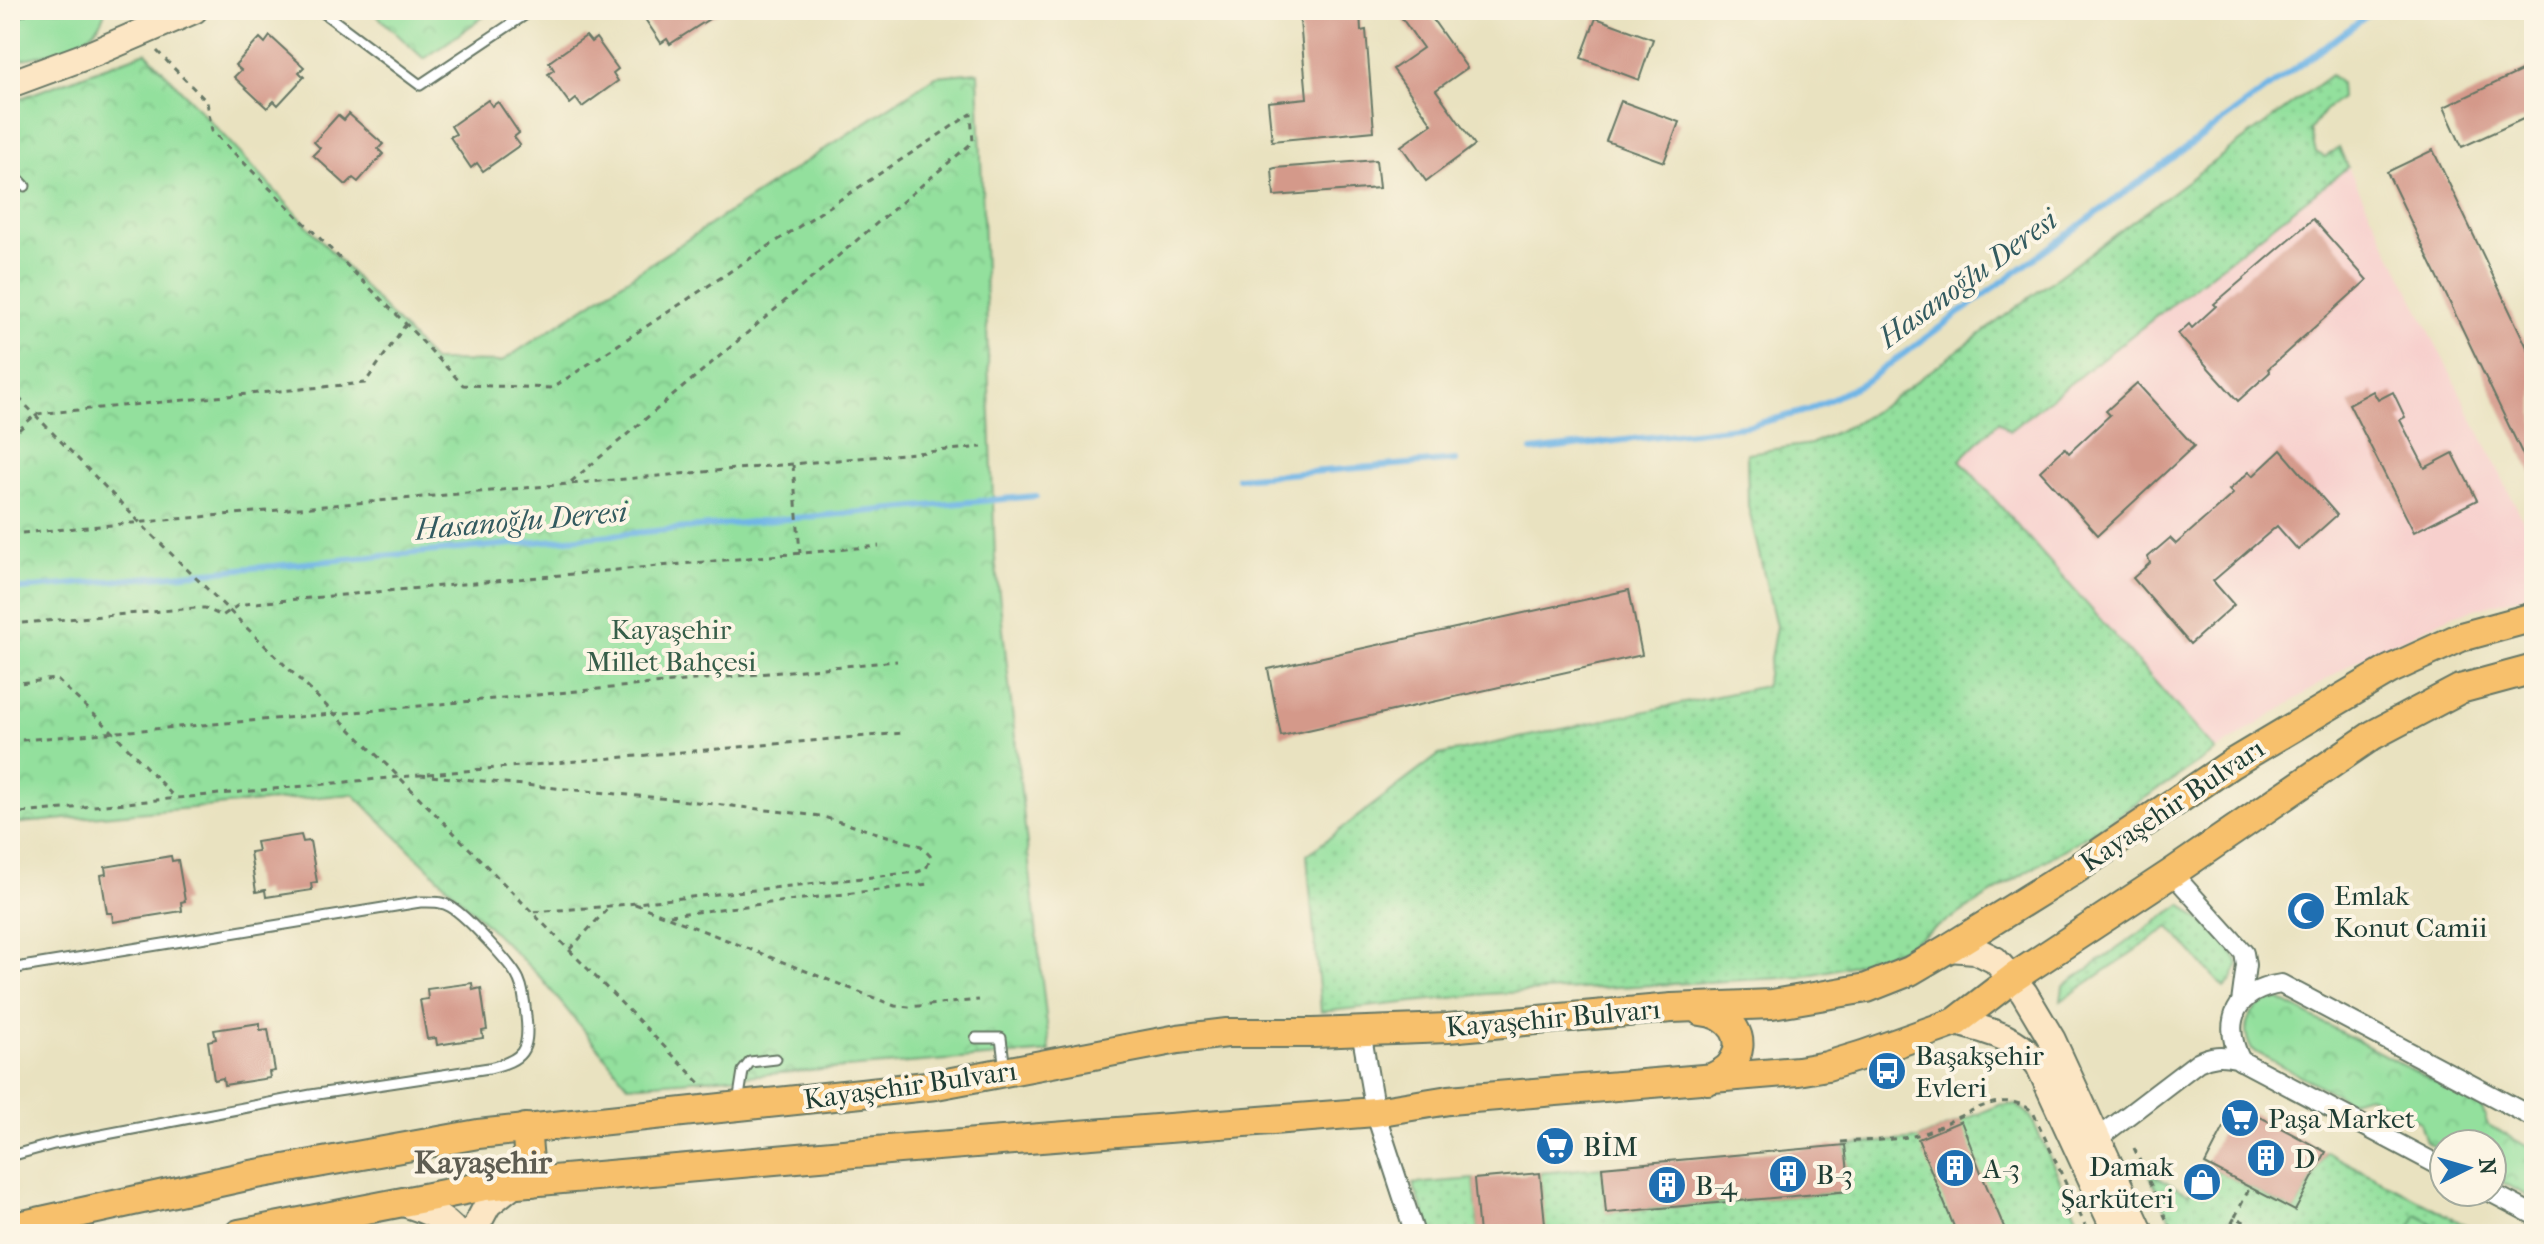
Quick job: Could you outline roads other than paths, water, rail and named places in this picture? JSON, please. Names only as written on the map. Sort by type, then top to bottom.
[{"type":"main road","name":"Kayaşehir Bulvarı","points":[[10,1228],[235,1178],[478,1134],[936,1085],[1178,1039],[1227,1033],[1448,1028],[1672,1008],[1772,1004],[1867,988],[1910,971],[1949,948],[2073,871],[2231,764],[2361,685],[2461,637],[2534,617]]},
{"type":"main road","name":"Kayaşehir Bulvarı","points":[[239,1234],[450,1191],[522,1183],[899,1149],[1375,1112],[1449,1100],[1707,1080],[1827,1066],[1956,1022],[2013,978],[2373,735],[2460,689],[2534,669]]},
{"type":"main road","points":[[1672,1008],[1720,1014],[1736,1031],[1737,1054],[1728,1069],[1707,1080]]},
{"type":"main road","points":[[522,1183],[526,1128]]},
{"type":"street","points":[[10,84],[141,34],[176,13]]},
{"type":"street","points":[[2172,873],[2244,953],[2246,965],[2241,1003]]},
{"type":"street","points":[[1949,948],[1975,950],[1995,960],[2013,978],[2052,1040],[2141,1234]]},
{"type":"street","points":[[2241,1061],[2231,1034],[2232,1021],[2241,1003],[2254,990],[2281,984],[2534,1118]]},
{"type":"street","points":[[1956,1022],[2008,1038],[2039,1065],[2117,1234]]},
{"type":"street","points":[[1361,1031],[1375,1112],[1415,1234]]},
{"type":"street","points":[[2097,1139],[2198,1062],[2216,1055],[2241,1061],[2428,1160]]},
{"type":"street","points":[[472,1234],[488,1204],[522,1183]]},
{"type":"street","points":[[2508,1201],[2534,1215]]},
{"type":"street","points":[[400,1202],[430,1212],[457,1234]]},
{"type":"lane","points":[[10,14],[23,10]]},
{"type":"lane","points":[[320,10],[420,85],[532,10]]},
{"type":"lane","points":[[10,170],[25,186]]},
{"type":"lane","points":[[10,969],[420,902],[443,903],[467,920],[517,975],[523,993],[528,1036],[527,1045],[514,1061],[489,1068],[311,1095],[54,1144],[10,1156]]},
{"type":"lane","points":[[976,1038],[1001,1038],[1006,1073]]},
{"type":"lane","points":[[731,1107],[743,1071],[750,1062],[776,1059]]},
{"type":"waterway","name":"Hasanoğlu Deresi","points":[[1532,451],[1752,425],[1809,410],[1865,382],[2375,10]]},
{"type":"waterway","name":"Hasanoğlu Deresi","points":[[1238,478],[1456,460]]},
{"type":"waterway","name":"Hasanoğlu Deresi","points":[[10,590],[1036,496]]},
{"type":"place","name":"Emlak Konut Camii","points":[[2306,911]]},
{"type":"place","name":"Başakşehir Evleri","points":[[1887,1071]]},
{"type":"place","name":"Paşa Market","points":[[2240,1118]]},
{"type":"place","name":"BİM","points":[[1555,1146]]},
{"type":"place","name":"D","points":[[2266,1158]]},
{"type":"place","name":"A-3","points":[[1955,1168]]},
{"type":"place","name":"B-3","points":[[1788,1174]]},
{"type":"place","name":"Damak Şarküteri","points":[[2202,1182]]},
{"type":"place","name":"B-4","points":[[1667,1185]]},
{"type":"district","name":"Kayaşehir","points":[[483,1162]]},
{"type":"park label","name":"Kayaşehir Millet Bahçesi","points":[[671,645]]}]
